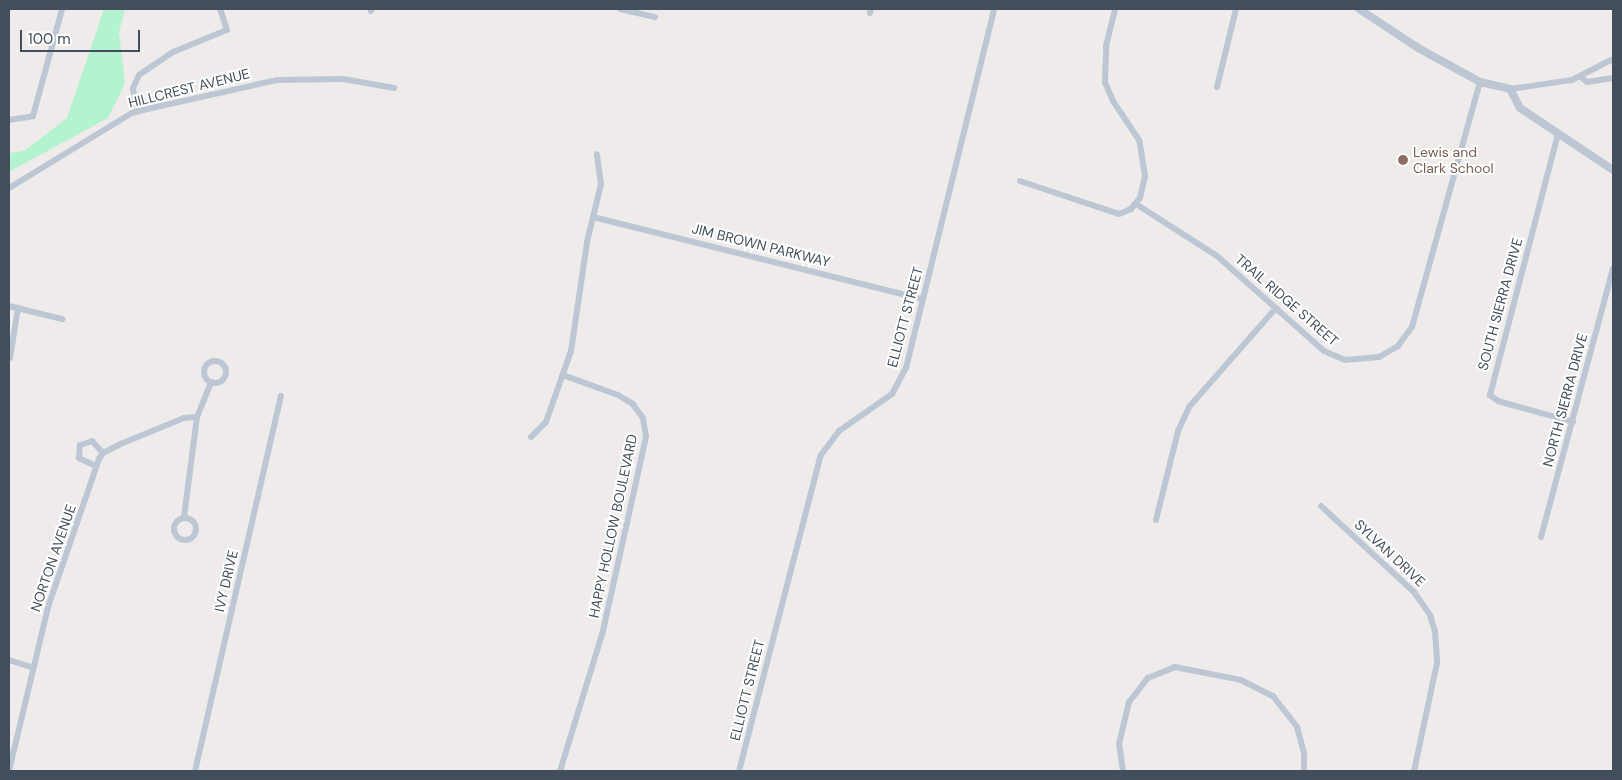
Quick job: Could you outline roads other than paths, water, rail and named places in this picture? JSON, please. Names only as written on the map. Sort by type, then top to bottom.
[{"type":"street","points":[[9,120],[33,116],[62,9]]},
{"type":"street","points":[[136,112],[133,88],[139,75],[173,52],[227,30],[220,9]]},
{"type":"street","points":[[620,9],[655,17]]},
{"type":"street","name":"ELLIOTT STREET","points":[[739,771],[821,455],[839,430],[882,404],[897,388],[906,368],[994,9]]},
{"type":"street","points":[[1020,181],[1119,214],[1136,204],[1144,188],[1142,151],[1105,82],[1106,46],[1115,9]]},
{"type":"street","points":[[1217,87],[1236,9]]},
{"type":"street","points":[[1359,9],[1420,49],[1480,82],[1510,89],[1560,84],[1581,77],[1613,58]]},
{"type":"street","points":[[1581,77],[1587,82],[1613,78]]},
{"type":"street","name":"HILLCREST AVENUE","points":[[9,188],[136,112],[277,80],[349,80],[394,88]]},
{"type":"street","name":"TRAIL RIDGE STREET","points":[[1136,204],[1204,246],[1324,351],[1345,360],[1379,357],[1406,338],[1419,306],[1480,82]]},
{"type":"street","points":[[1510,89],[1520,108],[1613,170]]},
{"type":"street","name":"SOUTH SIERRA DRIVE","points":[[1558,134],[1490,395],[1498,402],[1573,422]]},
{"type":"street","points":[[530,437],[546,422],[563,375],[572,342],[602,174],[597,154]]},
{"type":"street","name":"JIM BROWN PARKWAY","points":[[593,217],[923,299]]},
{"type":"street","name":"NORTH SIERRA DRIVE","points":[[1541,538],[1613,268]]},
{"type":"street","points":[[9,306],[62,319]]},
{"type":"street","points":[[10,358],[18,308]]},
{"type":"street","points":[[1156,520],[1178,431],[1188,407],[1276,308]]},
{"type":"street","name":"HAPPY HOLLOW BOULEVARD","points":[[560,771],[603,631],[646,436],[643,418],[633,404],[563,375]]},
{"type":"street","points":[[184,517],[197,417],[211,382]]},
{"type":"street","name":"IVY DRIVE","points":[[195,771],[281,396]]},
{"type":"street","points":[[96,466],[79,458],[80,445],[92,441],[103,453],[184,418],[197,417]]},
{"type":"street","name":"NORTON AVENUE","points":[[9,771],[48,607],[96,466],[103,453]]},
{"type":"street","name":"SYLVAN DRIVE","points":[[1321,506],[1414,592],[1430,615],[1435,631],[1437,663],[1414,771]]},
{"type":"street","points":[[9,660],[34,668]]},
{"type":"street","points":[[1123,771],[1119,744],[1134,693],[1156,673],[1186,667],[1247,681],[1273,696],[1297,727],[1304,754],[1304,771]]},
{"type":"place","name":"Lewis and Clark School","points":[[1403,160]]}]
